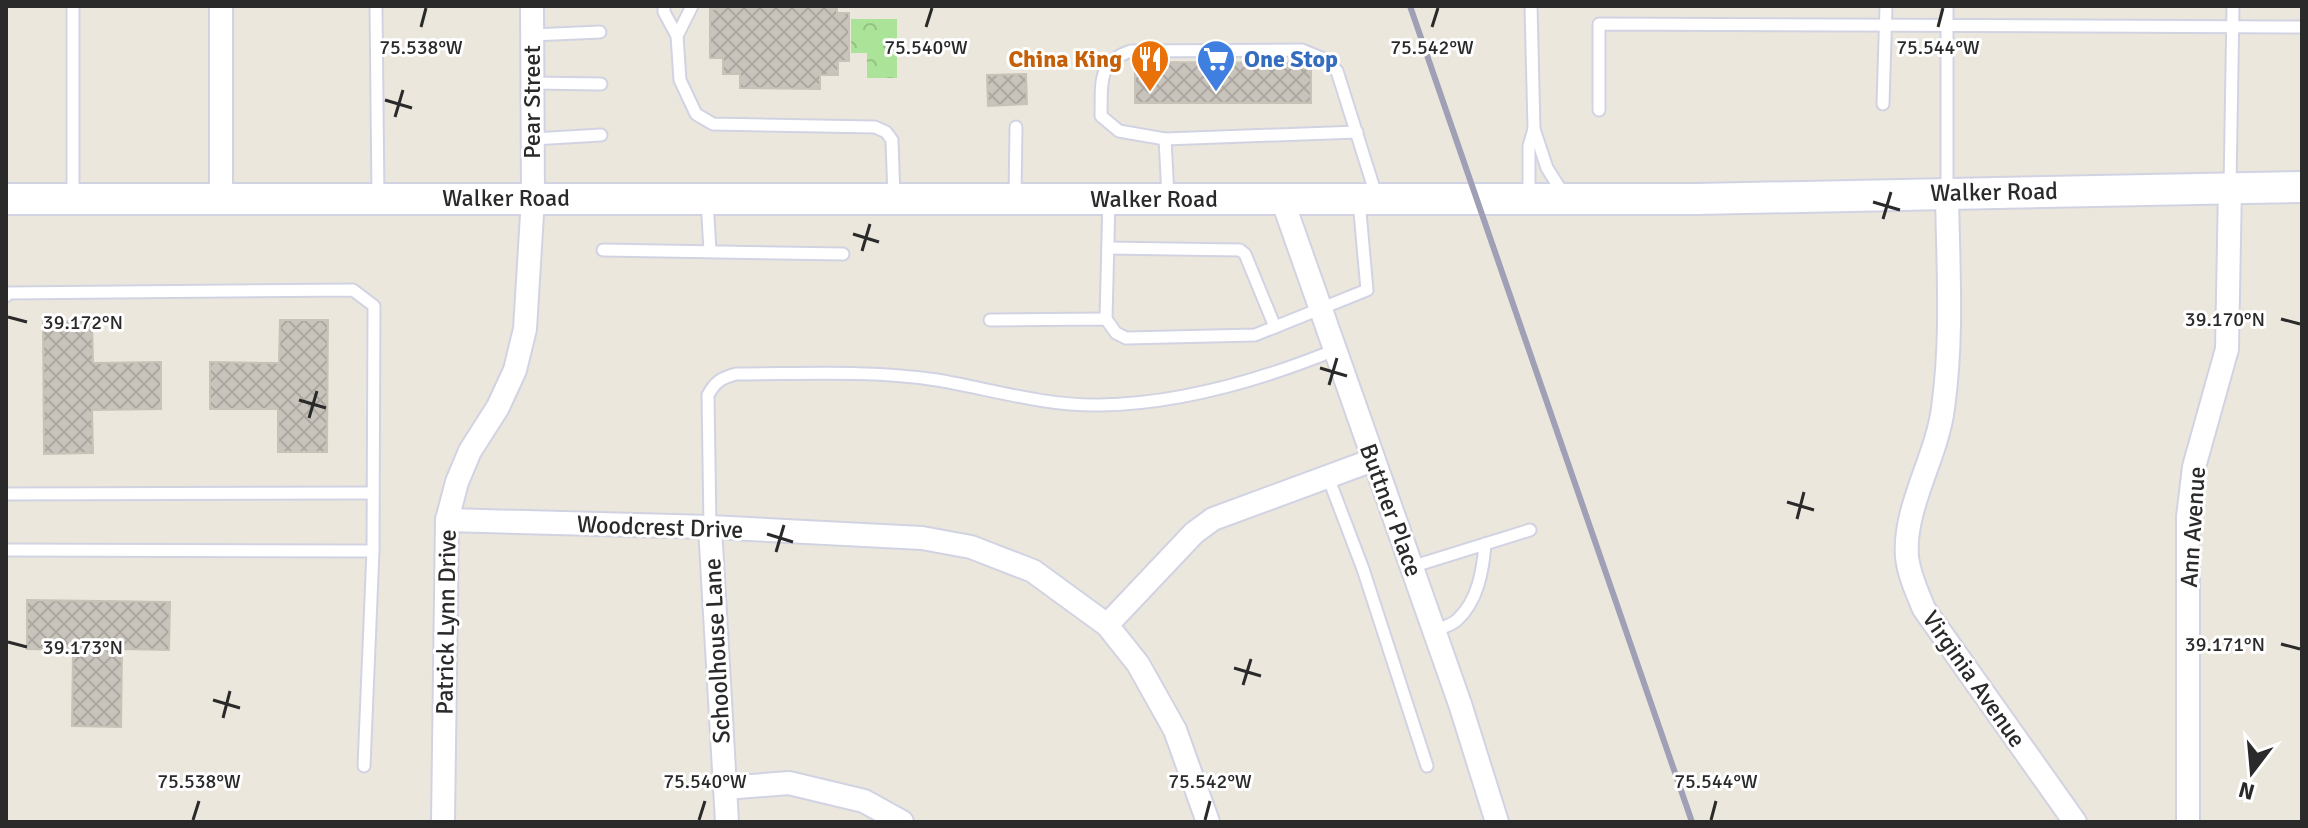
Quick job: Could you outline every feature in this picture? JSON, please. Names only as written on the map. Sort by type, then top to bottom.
[{"type":"street","points":[[221,6],[221,199]]},
{"type":"street","name":"Pear Street","points":[[532,6],[533,198]]},
{"type":"street","name":"Ann Avenue","points":[[2188,822],[2188,517],[2194,467],[2227,349],[2230,187]]},
{"type":"street","name":"Walker Road","points":[[6,199],[1567,199],[2302,187]]},
{"type":"street","name":"Virginia Avenue","points":[[1947,193],[1948,340],[1943,409],[1938,440],[1912,517],[1907,558],[1924,609],[2075,822]]},
{"type":"street","name":"Patrick Lynn Drive","points":[[443,822],[447,520],[457,482],[470,451],[498,407],[515,370],[526,314],[533,198]]},
{"type":"street","name":"Buttner Place","points":[[1282,199],[1434,631],[1497,822]]},
{"type":"street","points":[[1107,625],[1194,533],[1213,519],[1373,460]]},
{"type":"street","name":"Woodcrest Drive","points":[[447,520],[710,527],[922,538],[971,547],[1033,571],[1107,625],[1138,664],[1175,730],[1208,822]]},
{"type":"street","name":"Schoolhouse Lane","points":[[710,527],[727,822]]},
{"type":"street","points":[[725,788],[789,783],[864,801],[902,822]]},
{"type":"lane","points":[[73,6],[73,199]]},
{"type":"lane","points":[[376,6],[378,199]]},
{"type":"lane","points":[[664,6],[677,36],[680,80],[690,105],[704,120],[713,124],[875,127],[886,132],[892,140],[894,199]]},
{"type":"lane","points":[[677,36],[692,6]]},
{"type":"lane","points":[[1531,6],[1534,129],[1547,168],[1567,199]]},
{"type":"lane","points":[[1883,104],[1886,6]]},
{"type":"lane","points":[[1947,6],[1947,193]]},
{"type":"lane","points":[[2230,187],[2233,6]]},
{"type":"lane","points":[[1599,110],[1599,24],[2302,27]]},
{"type":"lane","points":[[532,35],[600,32]]},
{"type":"lane","points":[[1109,199],[1106,319],[1116,333],[1126,338],[1255,335],[1367,290],[1368,199],[1357,132],[1337,71],[1324,59],[1302,50],[1131,51],[1114,56],[1103,74],[1101,116],[1119,131],[1165,139],[1357,132]]},
{"type":"lane","points":[[533,83],[601,84]]},
{"type":"lane","points":[[1015,199],[1016,127]]},
{"type":"lane","points":[[1529,199],[1529,146],[1534,129]]},
{"type":"lane","points":[[533,139],[601,135]]},
{"type":"lane","points":[[1165,139],[1169,199]]},
{"type":"lane","points":[[707,199],[710,251]]},
{"type":"lane","points":[[1108,248],[1240,250],[1245,254],[1275,327]]},
{"type":"lane","points":[[603,250],[843,254]]},
{"type":"lane","points":[[6,296],[8,293],[353,290],[374,306],[373,551],[364,766]]},
{"type":"lane","points":[[990,320],[1106,319]]},
{"type":"lane","points":[[710,527],[708,395],[714,383],[724,377],[750,374],[891,376],[935,380],[1056,402],[1098,405],[1175,398],[1279,372],[1335,350]]},
{"type":"lane","points":[[1328,477],[1363,569],[1427,766]]},
{"type":"lane","points":[[6,494],[373,493]]},
{"type":"lane","points":[[1411,567],[1530,530]]},
{"type":"lane","points":[[1434,631],[1457,621],[1470,603],[1482,575],[1485,544]]},
{"type":"lane","points":[[6,550],[373,551]]},
{"type":"green space","points":[[851,19],[897,19],[897,78],[867,78],[867,53],[851,53]]},
{"type":"building","points":[[721,6],[837,6],[837,13],[849,13],[849,61],[838,61],[838,75],[820,75],[820,89],[740,88],[740,74],[723,74],[723,58],[710,58],[710,9],[721,9]]},
{"type":"building","points":[[1135,62],[1311,63],[1311,103],[1135,103]]},
{"type":"building","points":[[1026,74],[1027,104],[988,106],[987,75]]},
{"type":"building","points":[[280,320],[328,320],[327,452],[278,452],[278,409],[210,409],[210,362],[279,363]]},
{"type":"building","points":[[43,321],[92,321],[93,363],[161,362],[161,409],[92,410],[93,453],[44,454]]},
{"type":"building","points":[[27,600],[170,602],[169,650],[122,649],[121,727],[72,726],[73,650],[27,649]]},
{"type":"railway","points":[[1410,6],[1692,822]]},
{"type":"place","name":"China King","points":[[1150,93]]},
{"type":"place","name":"One Stop","points":[[1216,93]]}]
